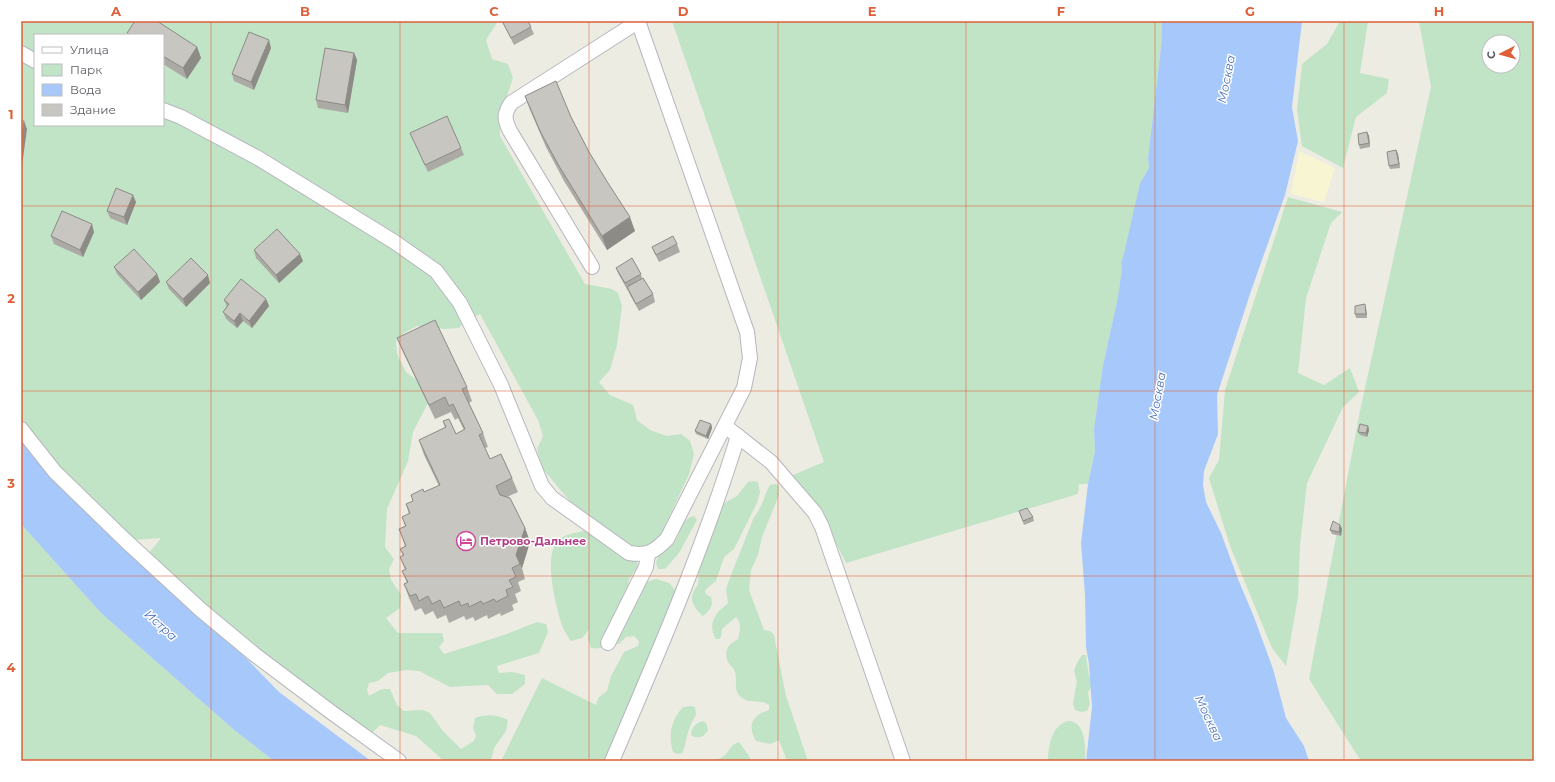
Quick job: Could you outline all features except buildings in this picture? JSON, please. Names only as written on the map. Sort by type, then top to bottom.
[{"type":"street","points":[[164,110],[181,117],[258,158],[393,241],[436,271],[460,303],[498,378],[542,486],[552,498],[629,553],[641,555],[648,554],[658,549],[667,539],[744,388],[750,358],[747,332],[638,21],[511,103],[506,111],[505,122],[592,267]]},
{"type":"street","points":[[21,54],[34,60]]},
{"type":"street","points":[[725,426],[771,462],[815,513],[822,527],[903,761]]},
{"type":"street","points":[[21,429],[55,472],[125,540],[201,610],[254,654],[399,761]]},
{"type":"street","points":[[612,761],[650,673],[683,590],[722,489],[738,436]]},
{"type":"street","points":[[608,643],[646,567],[648,554]]},
{"type":"green space","points":[[21,21],[498,21],[486,40],[492,59],[508,64],[513,78],[500,117],[500,136],[585,284],[612,289],[618,293],[622,306],[617,345],[610,370],[599,382],[610,395],[633,405],[637,420],[650,430],[667,436],[681,434],[690,441],[694,454],[689,474],[661,534],[644,550],[629,548],[585,519],[542,468],[537,449],[543,436],[538,420],[480,314],[463,323],[459,328],[444,329],[417,326],[404,333],[396,340],[397,354],[406,372],[423,385],[431,397],[413,432],[408,461],[387,509],[385,547],[394,559],[389,569],[391,580],[401,595],[400,608],[386,618],[398,633],[442,633],[444,641],[439,647],[444,654],[504,635],[537,622],[546,624],[548,632],[539,653],[497,666],[499,673],[512,672],[525,675],[525,684],[512,694],[497,694],[488,685],[450,687],[419,671],[406,670],[388,673],[378,681],[369,683],[367,690],[369,696],[382,689],[390,689],[397,705],[404,711],[423,710],[430,713],[443,731],[461,749],[474,741],[476,736],[473,728],[475,718],[492,715],[508,720],[506,731],[494,748],[491,761],[444,761],[416,736],[380,725],[371,734],[366,728],[311,690],[197,599],[149,553],[161,538],[135,540],[50,459],[21,421]]},
{"type":"green space","points":[[672,21],[1162,21],[1161,47],[1148,158],[1149,168],[1140,183],[1125,254],[1121,263],[1122,268],[1118,297],[1103,365],[1094,429],[1095,451],[1088,484],[1079,484],[1078,494],[846,563],[817,506],[791,476],[824,462]]},
{"type":"green space","points":[[1340,21],[1368,21],[1360,73],[1389,79],[1387,93],[1356,117],[1343,168],[1302,146],[1297,110],[1302,64],[1327,44]]},
{"type":"green space","points":[[1419,21],[1534,21],[1534,761],[1361,761],[1309,679],[1360,411],[1431,87]]},
{"type":"green space","points":[[1288,197],[1342,212],[1331,223],[1306,298],[1298,373],[1324,385],[1350,368],[1359,392],[1343,407],[1307,483],[1300,545],[1298,597],[1286,666],[1272,648],[1230,546],[1209,478],[1219,460],[1225,390]]},
{"type":"green space","points":[[748,482],[758,482],[760,492],[757,503],[734,549],[724,557],[716,581],[706,589],[705,592],[711,597],[712,603],[709,610],[703,616],[696,609],[692,601],[692,597],[698,585],[699,568],[719,506],[737,496]]},
{"type":"green space","points":[[775,484],[779,486],[779,495],[762,537],[758,555],[751,570],[749,590],[764,630],[770,631],[774,635],[786,696],[808,761],[787,761],[779,740],[770,744],[756,741],[752,731],[753,722],[755,718],[763,712],[769,710],[769,705],[763,702],[745,700],[739,695],[736,689],[736,675],[728,662],[726,654],[730,645],[738,639],[740,624],[736,617],[722,629],[721,637],[719,639],[716,639],[712,628],[716,615],[728,603],[726,590],[729,580],[754,517],[759,510],[770,485]]},
{"type":"green space","points":[[694,516],[697,520],[679,553],[665,569],[658,569],[656,563],[660,555],[674,543],[686,520]]},
{"type":"green space","points":[[21,524],[101,613],[233,729],[274,761],[21,761]]},
{"type":"green space","points":[[584,531],[615,546],[637,562],[638,567],[629,579],[627,593],[615,613],[615,618],[646,582],[656,579],[669,583],[677,592],[657,644],[651,648],[652,656],[608,761],[501,761],[542,678],[596,705],[598,698],[607,691],[611,676],[624,652],[638,646],[639,641],[634,636],[626,637],[619,644],[591,648],[588,639],[589,630],[582,638],[571,641],[563,628],[557,609],[552,584],[551,561],[553,551],[556,543],[562,538],[569,534]]},
{"type":"green space","points":[[1082,655],[1086,655],[1089,677],[1092,678],[1092,686],[1088,692],[1090,704],[1087,711],[1081,712],[1075,710],[1073,704],[1077,681],[1074,671]]},
{"type":"green space","points":[[683,707],[695,707],[696,715],[690,727],[683,751],[682,753],[678,754],[673,752],[671,740],[673,722]]},
{"type":"green space","points":[[702,721],[706,723],[708,730],[703,736],[694,737],[691,735],[694,726]]},
{"type":"green space","points":[[1067,721],[1078,725],[1084,736],[1085,761],[1048,761],[1049,747],[1053,733],[1059,726]]},
{"type":"green space","points":[[739,742],[751,761],[710,761],[720,758],[727,753],[732,746]]},
{"type":"sand","points":[[1299,151],[1335,168],[1324,202],[1291,194]]},
{"type":"water","name":"Москва","points":[[1162,21],[1302,21],[1292,107],[1298,141],[1285,195],[1251,291],[1217,395],[1218,434],[1204,471],[1203,485],[1206,502],[1221,533],[1273,669],[1286,718],[1304,746],[1309,761],[1086,761],[1092,707],[1089,664],[1086,647],[1085,595],[1081,543],[1088,484],[1095,451],[1094,429],[1103,365],[1118,297],[1122,268],[1121,263],[1140,183],[1149,168],[1148,158],[1161,47]]},
{"type":"water","name":"Истра","points":[[21,439],[61,487],[90,516],[199,618],[245,657],[279,692],[371,761],[274,761],[233,729],[101,613],[21,524]]},
{"type":"place","name":"Петрово-Дальнее","points":[[466,541]]}]
